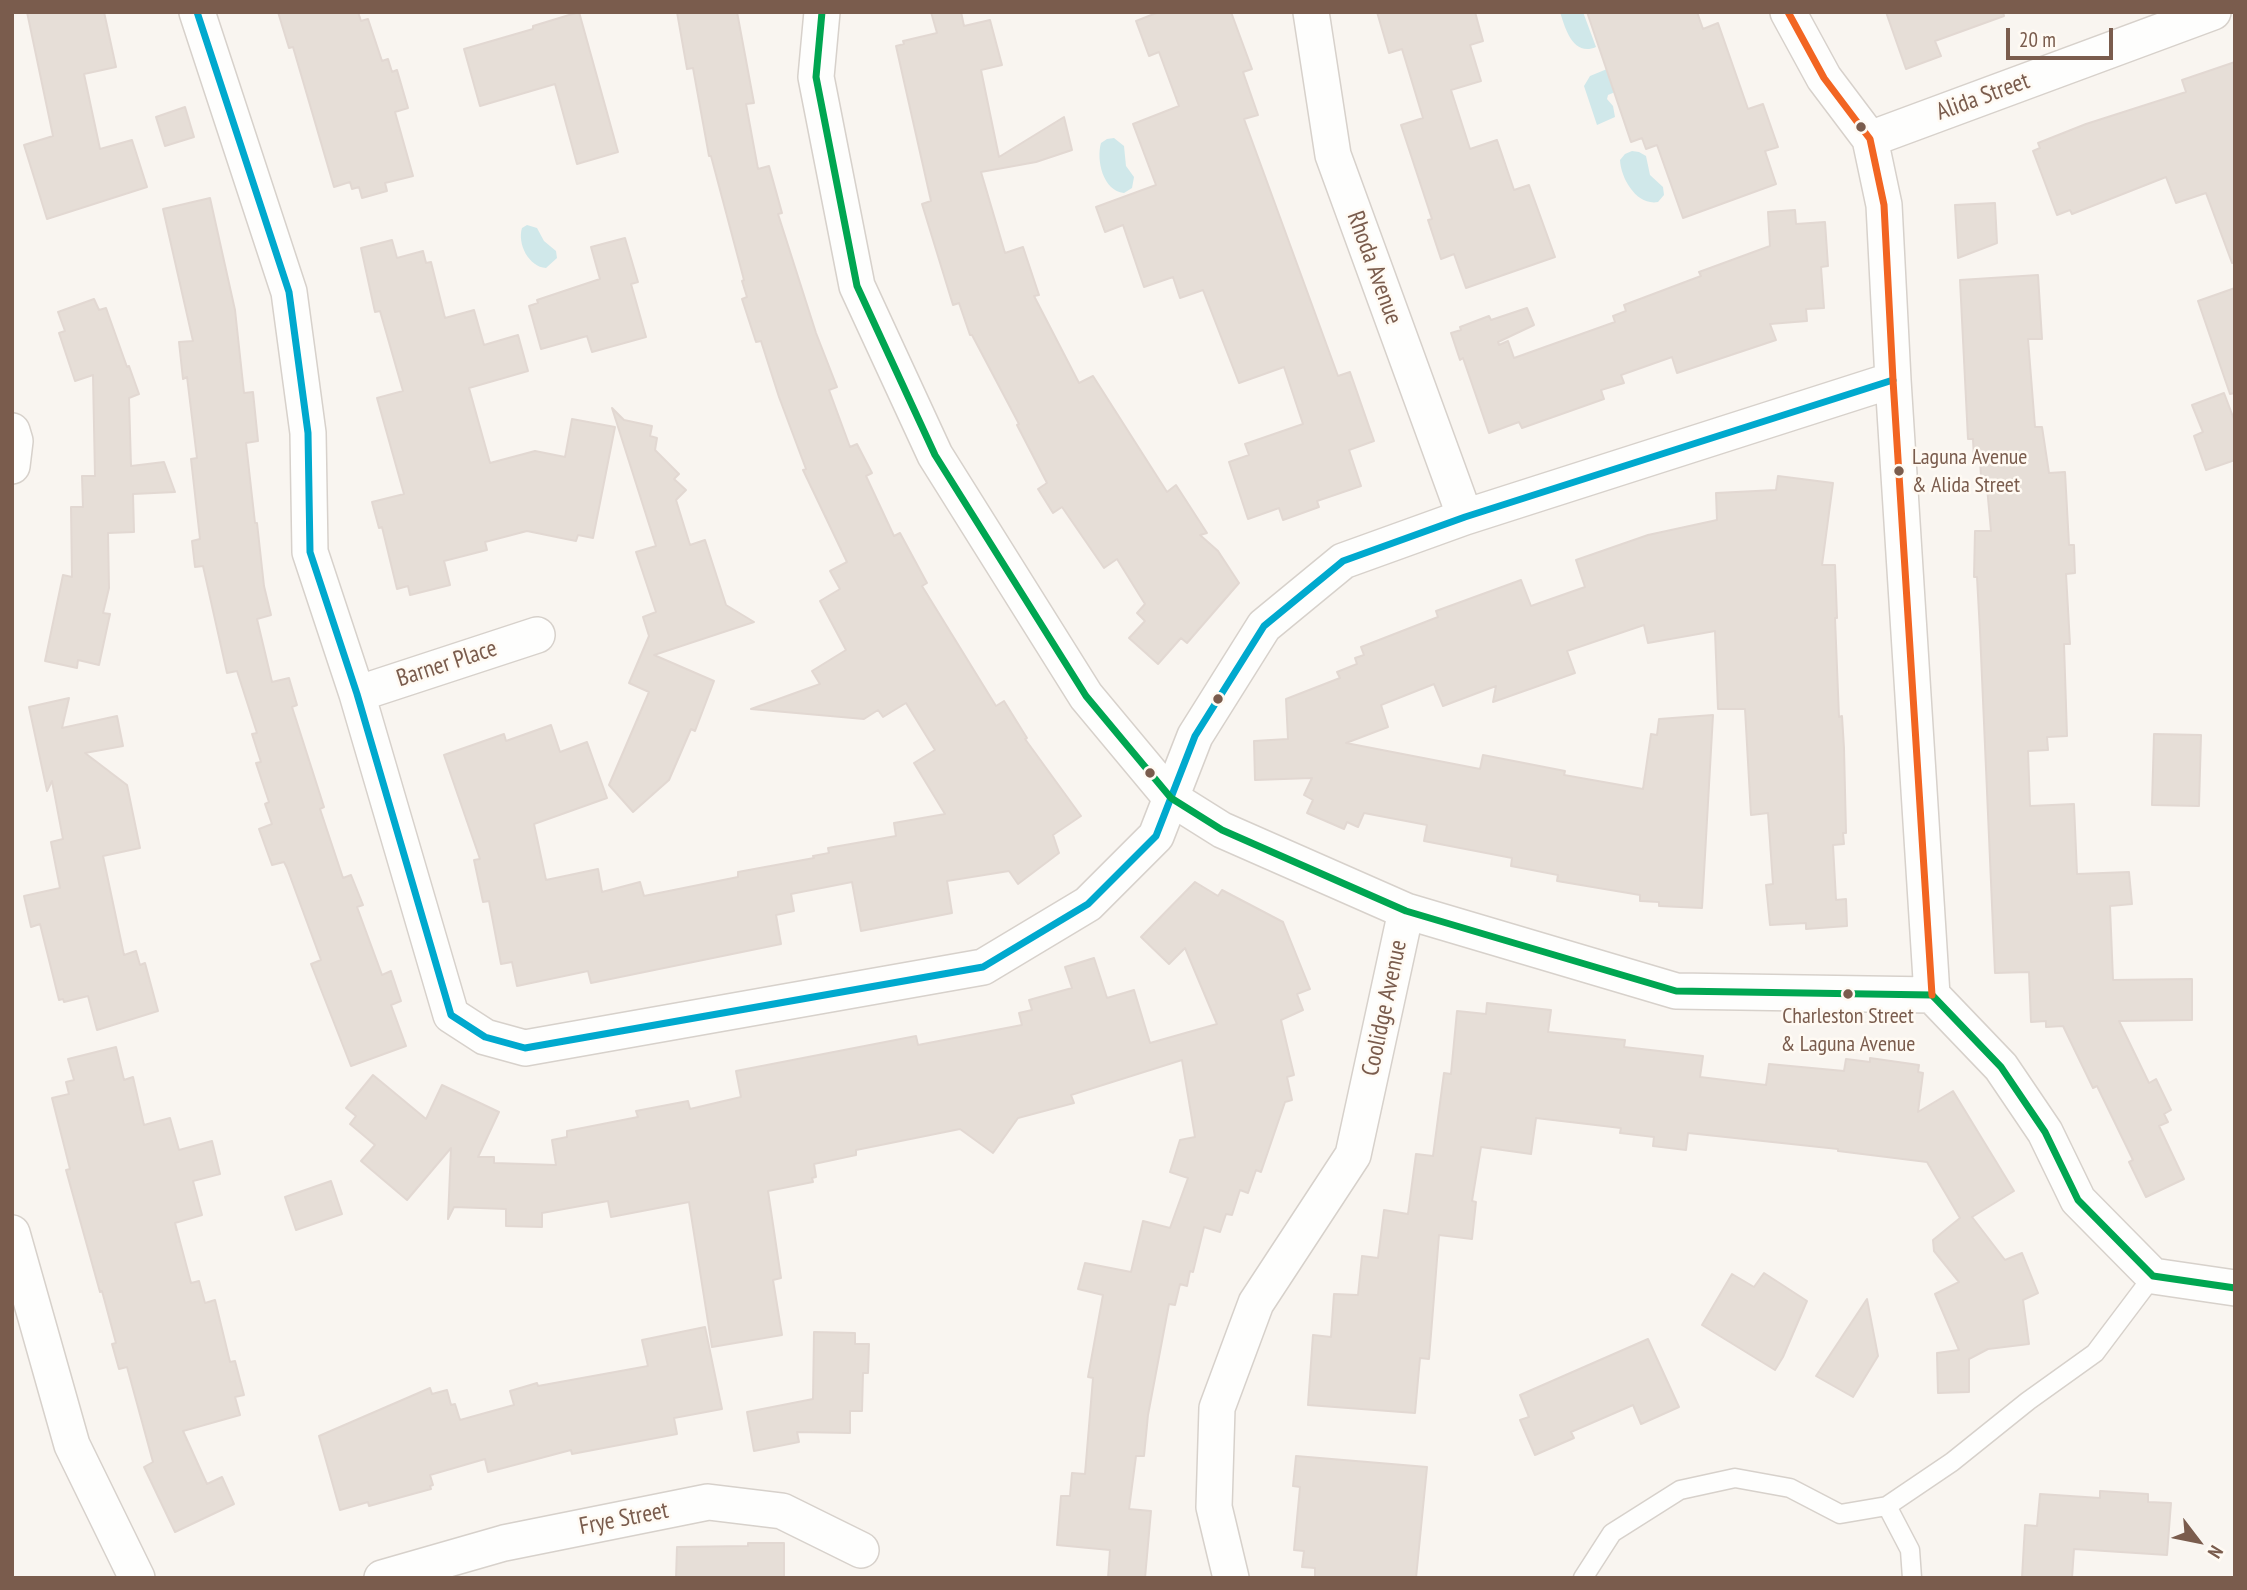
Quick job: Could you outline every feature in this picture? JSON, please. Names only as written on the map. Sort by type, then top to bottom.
[{"type":"street","points":[[197,12],[289,292],[308,433],[310,552],[357,694],[451,1016],[485,1037],[525,1048],[983,967],[1088,904],[1156,836],[1195,736],[1264,625],[1343,561],[1465,517],[1893,380]]},
{"type":"street","name":"Coolidge Avenue","points":[[822,12],[816,78],[857,286],[935,455],[1086,696],[1171,798],[1222,830],[1406,911],[1353,1155],[1256,1303],[1217,1408],[1214,1507],[1231,1578]]},
{"type":"street","name":"Rhoda Avenue","points":[[1311,12],[1333,155],[1465,517]]},
{"type":"street","points":[[1788,12],[1824,78],[1870,139],[1884,205],[1932,995],[2001,1067],[2045,1132],[2078,1200],[2153,1276],[2235,1288]]},
{"type":"street","name":"Alida Street","points":[[1870,139],[2213,12]]},
{"type":"street","points":[[12,431],[15,441],[12,466]]},
{"type":"street","name":"Barner Place","points":[[357,694],[537,635]]},
{"type":"street","points":[[1406,911],[1676,991],[1932,995]]},
{"type":"street","points":[[12,1233],[72,1445],[137,1578]]},
{"type":"street","name":"Frye Street","points":[[382,1578],[505,1543],[708,1502],[782,1511],[861,1550]]},
{"type":"lane","points":[[1583,1578],[1612,1532],[1681,1490],[1735,1478],[1790,1488],[1840,1514],[1887,1506],[1952,1462],[2028,1401],[2095,1353],[2153,1276]]},
{"type":"lane","points":[[1887,1506],[1910,1550],[1912,1578]]},
{"type":"water","points":[[1560,12],[1583,12],[1596,47],[1588,49],[1576,45]]},
{"type":"water","points":[[1607,69],[1615,92],[1608,95],[1607,99],[1613,106],[1615,117],[1597,125],[1584,86],[1590,76]]},
{"type":"water","points":[[1114,138],[1124,146],[1126,166],[1134,177],[1132,188],[1124,193],[1111,187],[1101,166],[1101,143]]},
{"type":"water","points":[[1632,151],[1646,156],[1650,175],[1663,187],[1664,195],[1658,202],[1643,200],[1627,183],[1620,160]]},
{"type":"water","points":[[527,225],[537,228],[544,241],[556,251],[557,258],[546,268],[534,264],[526,254],[521,234],[522,228]]},
{"type":"building","points":[[27,12],[104,12],[116,67],[84,74],[100,149],[132,140],[147,187],[47,219],[24,145],[53,136]]},
{"type":"building","points":[[278,12],[358,12],[361,21],[368,19],[382,61],[388,59],[392,72],[397,70],[408,108],[395,112],[413,176],[385,183],[387,191],[362,198],[359,187],[352,189],[350,182],[334,187],[293,47],[289,48]]},
{"type":"building","points":[[579,12],[618,152],[577,164],[555,84],[480,106],[464,49]]},
{"type":"building","points":[[677,12],[737,12],[754,103],[746,104],[758,169],[769,166],[782,213],[778,214],[816,333],[837,387],[829,390],[850,447],[857,444],[872,473],[866,476],[894,536],[900,533],[927,583],[922,586],[996,706],[1004,701],[1027,738],[1025,739],[1081,816],[1053,835],[1059,853],[1018,884],[1009,871],[947,881],[952,913],[861,931],[852,882],[791,894],[794,911],[776,915],[781,944],[591,983],[588,971],[517,986],[512,962],[501,964],[489,901],[483,902],[474,860],[480,859],[444,755],[504,734],[506,741],[551,725],[560,752],[587,742],[607,798],[534,824],[546,880],[598,869],[602,892],[640,882],[644,896],[738,877],[738,872],[814,858],[813,856],[829,853],[828,848],[896,836],[894,823],[945,814],[914,763],[935,750],[906,703],[883,717],[878,710],[864,719],[751,709],[820,684],[812,671],[846,650],[820,601],[840,589],[830,571],[847,562],[803,470],[806,469],[761,341],[756,342],[742,299],[747,297],[742,281],[744,280],[709,156],[693,68],[687,69]]},
{"type":"building","points":[[931,12],[961,12],[964,26],[990,20],[1002,65],[981,70],[999,157],[1064,117],[1072,150],[1036,162],[981,172],[1005,253],[1023,247],[1039,295],[1034,296],[1079,383],[1093,376],[1167,492],[1176,485],[1207,533],[1200,535],[1218,551],[1239,583],[1187,643],[1181,638],[1158,664],[1129,638],[1145,621],[1137,613],[1145,604],[1117,559],[1104,568],[1062,507],[1053,513],[1038,489],[1047,483],[1017,425],[1019,424],[970,335],[959,303],[953,305],[922,204],[931,201],[896,46],[904,44],[903,41],[937,33]]},
{"type":"building","points":[[1159,12],[1231,12],[1252,69],[1243,72],[1258,115],[1244,119],[1338,376],[1350,372],[1374,441],[1349,450],[1361,486],[1317,501],[1319,507],[1283,520],[1279,508],[1248,519],[1229,462],[1249,455],[1245,444],[1303,424],[1284,367],[1239,383],[1203,290],[1180,298],[1173,277],[1144,287],[1123,225],[1105,232],[1096,207],[1156,185],[1133,124],[1179,106],[1159,52],[1149,56],[1136,21]]},
{"type":"building","points":[[1377,12],[1475,12],[1483,41],[1470,45],[1481,81],[1451,90],[1470,149],[1497,140],[1514,190],[1529,185],[1555,257],[1466,288],[1454,254],[1441,259],[1428,220],[1432,219],[1401,125],[1423,118],[1402,49],[1389,53]]},
{"type":"building","points":[[1587,12],[1697,12],[1703,29],[1718,23],[1748,109],[1763,104],[1778,147],[1765,151],[1776,184],[1683,218],[1657,145],[1646,149],[1642,138],[1631,142]]},
{"type":"building","points":[[1886,12],[2003,12],[2004,16],[1935,41],[1941,56],[1906,69]]},
{"type":"building","points":[[2235,62],[2235,262],[2232,263],[2206,193],[2176,203],[2166,177],[2072,214],[2070,210],[2057,215],[2033,151],[2040,148],[2038,143],[2086,124],[2186,92],[2182,80]]},
{"type":"building","points":[[185,107],[194,137],[165,146],[156,117]]},
{"type":"building","points":[[210,198],[235,310],[244,393],[253,392],[258,441],[246,443],[264,586],[271,615],[257,619],[272,682],[289,678],[297,705],[292,707],[324,807],[320,809],[343,878],[351,875],[363,905],[357,907],[382,975],[391,971],[401,1001],[391,1005],[406,1046],[351,1066],[311,964],[321,960],[287,868],[284,862],[272,865],[259,829],[272,824],[265,804],[269,802],[256,763],[261,762],[252,734],[257,733],[237,671],[227,673],[203,566],[195,567],[192,541],[200,539],[191,459],[197,458],[187,377],[183,379],[179,342],[193,341],[163,209]]},
{"type":"building","points":[[1995,203],[1997,243],[1958,258],[1955,205]]},
{"type":"building","points":[[1795,210],[1796,224],[1825,222],[1828,266],[1821,267],[1824,308],[1806,309],[1807,321],[1770,324],[1776,340],[1677,373],[1672,357],[1621,375],[1624,383],[1601,390],[1604,399],[1522,428],[1519,422],[1489,433],[1463,358],[1460,360],[1451,333],[1489,316],[1491,320],[1527,308],[1534,325],[1498,342],[1499,345],[1508,341],[1514,358],[1615,322],[1613,316],[1626,311],[1624,305],[1701,276],[1699,272],[1770,246],[1768,212]]},
{"type":"building","points":[[625,238],[638,282],[631,284],[646,337],[592,352],[587,336],[541,349],[529,306],[538,303],[537,300],[600,279],[591,247]]},
{"type":"building","points":[[392,240],[397,258],[423,251],[426,263],[431,262],[445,318],[474,310],[484,345],[518,335],[528,371],[469,388],[490,463],[535,451],[565,457],[572,419],[615,427],[593,538],[578,535],[576,541],[527,531],[485,542],[487,550],[444,561],[450,585],[410,595],[408,586],[397,589],[382,527],[379,528],[372,502],[404,494],[377,398],[403,391],[380,311],[375,312],[361,248]]},
{"type":"building","points":[[2038,275],[2042,339],[2028,339],[2035,427],[2042,427],[2049,473],[2065,472],[2069,545],[2074,545],[2075,573],[2066,574],[2070,644],[2064,644],[2067,736],[2047,737],[2048,750],[2028,751],[2030,806],[2074,804],[2077,874],[2129,872],[2132,904],[2110,906],[2113,980],[2192,979],[2192,1020],[2119,1021],[2149,1083],[2156,1079],[2171,1110],[2164,1114],[2168,1122],[2159,1126],[2184,1179],[2146,1197],[2129,1162],[2133,1160],[2097,1086],[2093,1088],[2063,1026],[2046,1027],[2046,1021],[2031,1022],[2029,972],[1995,973],[1980,632],[1977,577],[1974,577],[1975,531],[1991,531],[1986,476],[1981,476],[1980,460],[1974,460],[1973,439],[1968,439],[1960,280]]},
{"type":"building","points":[[2235,288],[2235,393],[2230,394],[2198,301]]},
{"type":"building","points":[[94,299],[99,310],[106,308],[139,394],[129,398],[131,466],[164,462],[175,492],[133,494],[134,532],[108,533],[109,588],[103,613],[110,614],[99,665],[78,660],[77,668],[45,661],[63,575],[72,577],[71,507],[83,507],[82,476],[95,476],[93,375],[75,381],[59,333],[65,331],[58,312]]},
{"type":"building","points":[[2224,393],[2235,422],[2235,460],[2206,470],[2194,436],[2203,432],[2192,405]]},
{"type":"building","points":[[612,408],[624,420],[652,426],[650,436],[657,438],[655,450],[679,474],[674,479],[686,490],[676,500],[690,545],[705,540],[726,605],[754,622],[654,655],[714,681],[695,731],[691,729],[669,780],[633,812],[609,785],[649,692],[629,683],[649,636],[643,617],[656,612],[636,552],[656,546]]},
{"type":"building","points":[[1778,476],[1833,483],[1822,565],[1835,565],[1839,717],[1842,716],[1846,833],[1843,833],[1844,844],[1833,845],[1836,900],[1846,899],[1847,926],[1806,929],[1806,923],[1770,925],[1766,885],[1773,884],[1768,813],[1751,815],[1745,709],[1718,709],[1715,631],[1648,643],[1644,625],[1567,651],[1575,673],[1493,702],[1496,686],[1443,706],[1434,684],[1381,705],[1388,727],[1346,743],[1480,769],[1483,755],[1565,771],[1564,775],[1643,789],[1651,734],[1657,735],[1659,719],[1713,715],[1702,908],[1659,906],[1659,902],[1640,901],[1640,895],[1557,881],[1558,875],[1511,866],[1512,858],[1424,841],[1427,825],[1364,813],[1358,827],[1347,822],[1344,829],[1307,813],[1313,800],[1304,795],[1312,778],[1255,780],[1254,741],[1288,739],[1286,699],[1340,678],[1337,672],[1357,664],[1355,658],[1364,655],[1361,647],[1438,617],[1436,611],[1521,580],[1531,606],[1585,587],[1576,560],[1648,535],[1717,520],[1716,493],[1776,490]]},
{"type":"building","points":[[69,698],[62,728],[117,716],[123,746],[85,753],[127,785],[140,848],[103,856],[124,955],[136,951],[140,965],[145,963],[158,1011],[97,1030],[88,996],[64,1002],[63,999],[59,1000],[40,924],[31,927],[24,896],[60,888],[51,842],[63,839],[52,781],[47,791],[29,707]]},
{"type":"building","points":[[2154,734],[2201,735],[2199,806],[2152,805]]},
{"type":"building","points":[[1195,882],[1218,896],[1222,890],[1283,922],[1310,989],[1297,994],[1303,1010],[1281,1020],[1294,1075],[1287,1077],[1292,1100],[1285,1102],[1261,1172],[1256,1170],[1248,1193],[1240,1190],[1232,1215],[1226,1214],[1220,1232],[1204,1227],[1187,1286],[1180,1284],[1175,1305],[1169,1304],[1148,1415],[1144,1456],[1136,1456],[1129,1509],[1151,1511],[1145,1578],[1108,1578],[1110,1550],[1057,1545],[1061,1496],[1070,1496],[1072,1473],[1085,1474],[1093,1378],[1088,1377],[1103,1295],[1078,1289],[1085,1263],[1131,1272],[1143,1221],[1170,1228],[1188,1178],[1170,1172],[1180,1140],[1195,1137],[1182,1060],[1071,1095],[1074,1103],[1018,1118],[993,1153],[960,1129],[856,1150],[856,1155],[814,1164],[816,1177],[812,1178],[813,1182],[768,1191],[781,1278],[773,1280],[782,1335],[712,1347],[689,1202],[611,1217],[608,1201],[542,1213],[542,1227],[506,1226],[506,1209],[454,1207],[448,1219],[451,1148],[407,1200],[361,1161],[375,1145],[350,1124],[356,1116],[346,1108],[373,1075],[426,1119],[442,1085],[499,1112],[478,1157],[494,1157],[494,1163],[556,1165],[552,1140],[567,1137],[567,1131],[638,1117],[636,1111],[688,1101],[690,1109],[741,1097],[736,1071],[916,1036],[918,1045],[1022,1025],[1019,1013],[1032,1010],[1029,1000],[1072,988],[1065,967],[1094,958],[1107,998],[1134,990],[1150,1043],[1217,1024],[1185,948],[1169,964],[1141,937]]},
{"type":"building","points":[[1487,1003],[1551,1010],[1548,1032],[1625,1040],[1624,1047],[1703,1056],[1700,1077],[1766,1085],[1769,1064],[1844,1071],[1846,1059],[1870,1062],[1870,1058],[1919,1065],[1918,1072],[1923,1073],[1918,1112],[1953,1091],[2014,1191],[1972,1217],[2005,1260],[2022,1253],[2038,1293],[2023,1300],[2029,1344],[1988,1349],[1969,1359],[1969,1392],[1938,1393],[1937,1353],[1959,1350],[1935,1294],[1959,1282],[1934,1251],[1933,1240],[1960,1218],[1927,1162],[1838,1149],[1688,1133],[1686,1150],[1653,1146],[1654,1137],[1620,1133],[1621,1128],[1536,1118],[1531,1154],[1481,1147],[1472,1201],[1476,1202],[1472,1239],[1439,1235],[1429,1359],[1420,1358],[1415,1413],[1308,1405],[1313,1335],[1331,1337],[1334,1294],[1358,1295],[1362,1256],[1378,1258],[1384,1210],[1408,1214],[1416,1154],[1433,1156],[1444,1073],[1451,1074],[1457,1011],[1486,1014]]},
{"type":"building","points":[[116,1047],[124,1080],[133,1077],[144,1125],[170,1118],[179,1150],[212,1141],[220,1174],[193,1181],[202,1215],[175,1223],[191,1283],[199,1281],[205,1303],[215,1300],[230,1362],[235,1361],[244,1395],[235,1397],[240,1415],[183,1431],[207,1484],[222,1477],[234,1504],[175,1532],[144,1467],[153,1462],[127,1367],[119,1369],[112,1344],[116,1343],[66,1170],[70,1169],[52,1098],[69,1094],[66,1082],[74,1080],[68,1059]]},
{"type":"building","points":[[331,1181],[342,1214],[296,1230],[285,1197]]},
{"type":"building","points":[[1764,1273],[1807,1301],[1775,1370],[1702,1325],[1732,1274],[1754,1287]]},
{"type":"building","points":[[1867,1299],[1878,1356],[1853,1397],[1816,1376]]},
{"type":"building","points":[[705,1327],[722,1409],[674,1418],[677,1434],[572,1454],[571,1450],[488,1472],[485,1459],[430,1475],[433,1485],[430,1486],[431,1489],[369,1506],[368,1502],[340,1510],[319,1436],[430,1388],[432,1394],[447,1390],[451,1405],[455,1404],[460,1420],[514,1405],[510,1391],[537,1383],[538,1386],[648,1366],[642,1340]]},
{"type":"building","points":[[814,1332],[855,1333],[855,1344],[869,1344],[868,1373],[863,1373],[862,1411],[850,1411],[850,1433],[797,1432],[799,1442],[754,1451],[747,1412],[813,1399]]},
{"type":"building","points":[[1648,1339],[1679,1407],[1641,1424],[1633,1405],[1571,1432],[1574,1438],[1535,1455],[1520,1420],[1529,1417],[1520,1395]]},
{"type":"building","points":[[1296,1456],[1427,1467],[1416,1578],[1315,1578],[1315,1568],[1302,1567],[1304,1551],[1294,1550],[1300,1487],[1293,1486]]},
{"type":"building","points":[[2100,1491],[2148,1494],[2148,1502],[2171,1503],[2167,1555],[2074,1549],[2072,1578],[2022,1578],[2025,1525],[2037,1526],[2040,1494],[2100,1498]]},
{"type":"building","points":[[748,1543],[784,1543],[784,1578],[676,1578],[677,1547],[748,1546]]},
{"type":"transit line","points":[[197,12],[289,292],[308,433],[310,552],[357,694],[451,1015],[485,1037],[525,1048],[983,967],[1088,904],[1156,836],[1195,736],[1264,626],[1343,561],[1465,517],[1893,380]]},
{"type":"transit line","points":[[822,12],[816,77],[857,286],[935,455],[1086,696],[1171,798],[1222,830],[1406,911],[1676,991],[1932,995],[2001,1067],[2045,1132],[2078,1200],[2153,1276],[2235,1288]]},
{"type":"transit line","points":[[1788,12],[1824,78],[1870,139],[1884,205],[1932,995]]},
{"type":"place","name":"Laguna Avenue & Alida Street","points":[[1899,471]]},
{"type":"place","name":"Charleston Street & Laguna Avenue","points":[[1848,994]]}]
